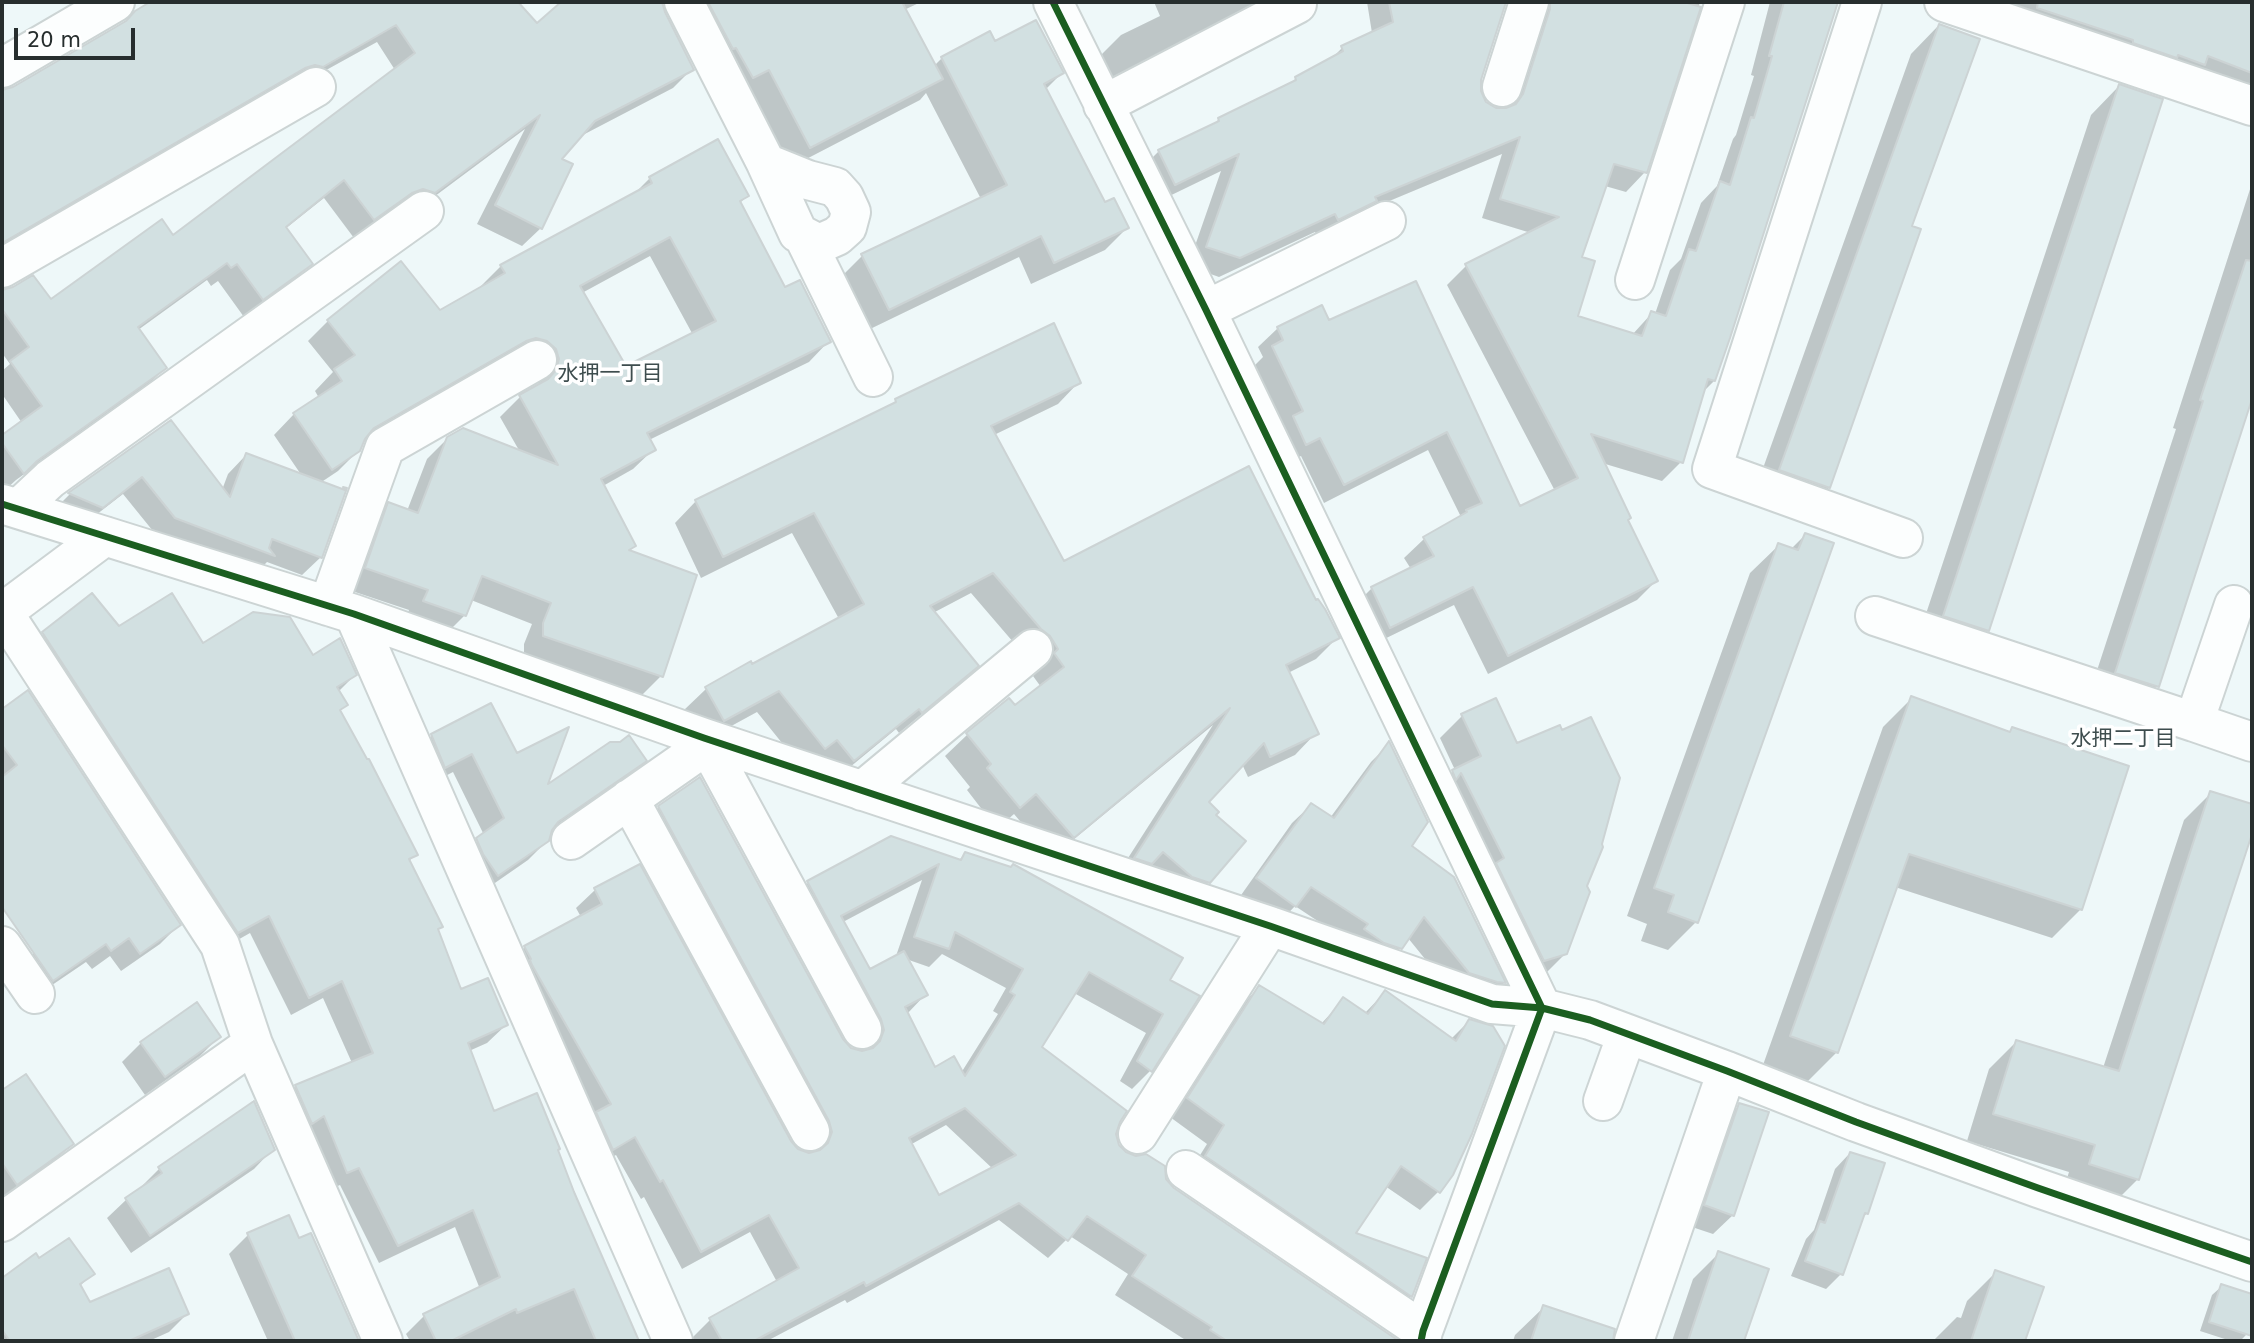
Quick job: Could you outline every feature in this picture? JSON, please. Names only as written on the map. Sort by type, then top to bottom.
[{"type":"street","points":[[2,68],[115,2]]},
{"type":"street","points":[[684,2],[766,163],[798,233],[819,244],[837,236],[847,226],[850,212],[844,197],[835,187],[808,180],[766,163]]},
{"type":"street","points":[[1053,2],[1206,310],[1542,1008],[1422,1336],[1186,1170]]},
{"type":"street","points":[[1502,88],[1529,2]]},
{"type":"street","points":[[1635,280],[1725,2]]},
{"type":"street","points":[[1862,2],[1712,469],[1903,538]]},
{"type":"street","points":[[1944,2],[2252,106]]},
{"type":"street","points":[[1102,105],[1297,4]]},
{"type":"street","points":[[2,268],[316,87]]},
{"type":"street","points":[[10,507],[424,211]]},
{"type":"street","points":[[1206,310],[1386,221]]},
{"type":"street","points":[[805,239],[873,377]]},
{"type":"street","points":[[537,360],[385,447],[341,610],[456,844],[673,1341]]},
{"type":"street","points":[[10,507],[341,610],[705,742],[1270,926],[1492,1004],[1542,1008],[1590,1020],[1856,1122],[2038,1188],[2203,1234],[2252,1262]]},
{"type":"street","points":[[105,536],[2,612],[220,945],[253,1044],[383,1341]]},
{"type":"street","points":[[2194,722],[2234,605]]},
{"type":"street","points":[[1875,616],[2252,742]]},
{"type":"street","points":[[862,791],[1033,649]]},
{"type":"street","points":[[570,840],[705,742]]},
{"type":"street","points":[[705,742],[862,1029]]},
{"type":"street","points":[[629,799],[810,1131]]},
{"type":"street","points":[[1138,1134],[1270,926]]},
{"type":"street","points":[[2,946],[34,994]]},
{"type":"street","points":[[1603,1101],[1627,1034]]},
{"type":"street","points":[[2,1222],[253,1044]]},
{"type":"street","points":[[1634,1341],[1727,1071]]},
{"type":"building","points":[[150,2],[518,2],[537,23],[561,2],[662,2],[694,70],[595,121],[562,159],[573,164],[542,229],[495,205],[540,115],[435,193],[423,189],[412,193],[374,220],[344,180],[286,227],[313,264],[263,300],[237,264],[231,268],[227,263],[138,327],[167,368],[37,461],[24,474],[2,443],[2,435],[42,406],[10,361],[29,347],[2,309],[2,290],[33,275],[51,299],[162,219],[173,235],[415,53],[396,25],[323,67],[315,65],[305,68],[2,243],[2,90],[13,87],[126,21],[135,11]]},
{"type":"building","points":[[708,2],[902,2],[943,79],[810,148],[769,70],[753,78],[736,48],[733,49]]},
{"type":"building","points":[[1389,2],[1506,2],[1481,80],[1481,91],[1486,102],[1496,108],[1516,104],[1523,94],[1550,2],[1684,2],[1701,7],[1647,173],[1614,164],[1582,257],[1595,261],[1578,316],[1642,336],[1651,311],[1666,316],[1689,249],[1696,251],[1720,181],[1730,185],[1751,117],[1754,118],[1784,2],[1838,2],[1730,338],[1715,381],[1708,379],[1683,463],[1591,434],[1658,581],[1508,656],[1473,587],[1390,628],[1371,587],[1434,556],[1423,537],[1482,503],[1447,432],[1344,485],[1320,438],[1306,445],[1293,416],[1303,411],[1272,346],[1283,340],[1277,327],[1322,305],[1329,320],[1416,281],[1520,506],[1578,478],[1465,264],[1559,217],[1500,199],[1520,137],[1375,197],[1377,201],[1338,220],[1335,214],[1240,258],[1206,247],[1239,154],[1175,185],[1158,150],[1296,80],[1295,77],[1343,51],[1341,46],[1393,22]]},
{"type":"building","points":[[2038,2],[2252,2],[2252,73],[2208,56],[2205,65],[2178,55],[2177,58],[2133,43],[2133,40],[2037,8]]},
{"type":"building","points":[[1036,20],[1064,73],[1044,84],[1105,202],[1114,198],[1129,228],[1054,263],[1041,236],[889,310],[861,254],[1007,185],[941,57],[990,31],[995,41]]},
{"type":"building","points":[[1939,24],[1980,39],[1912,226],[1921,229],[1830,488],[1779,470]]},
{"type":"building","points":[[2119,84],[2163,99],[1989,631],[1943,616]]},
{"type":"building","points":[[718,139],[749,196],[740,201],[785,287],[800,280],[831,342],[647,433],[656,450],[601,479],[636,546],[629,550],[697,575],[663,677],[543,636],[543,623],[551,603],[482,576],[466,616],[423,601],[428,590],[365,568],[388,502],[418,513],[447,437],[463,428],[558,465],[519,395],[548,379],[556,370],[559,359],[556,349],[547,341],[536,338],[526,341],[374,428],[360,451],[332,470],[293,413],[342,381],[334,369],[355,355],[327,320],[401,261],[440,310],[505,273],[500,265],[652,183],[649,177]],"holes":[[[670,237],[716,321],[626,366],[580,286]]]},
{"type":"building","points":[[2246,260],[2252,261],[2252,399],[2159,687],[2115,673]]},
{"type":"building","points":[[1054,323],[1081,383],[991,426],[1064,561],[1249,466],[1316,600],[1318,599],[1325,609],[1340,638],[1286,665],[1319,734],[1270,757],[1264,743],[1209,802],[1219,812],[1216,815],[1246,841],[1210,883],[1192,877],[1163,852],[1152,864],[1134,858],[1230,708],[1074,838],[1036,794],[1020,808],[987,768],[991,764],[966,733],[1009,698],[1015,705],[1064,667],[1054,653],[1058,649],[1050,636],[993,573],[930,606],[979,666],[922,713],[919,709],[854,761],[837,740],[825,749],[779,691],[724,721],[705,687],[864,604],[814,513],[723,557],[695,500],[896,402],[895,399]]},
{"type":"building","points":[[171,420],[230,497],[246,453],[345,490],[343,487],[347,488],[322,558],[272,539],[269,548],[275,556],[175,518],[142,477],[103,508],[68,493]]},
{"type":"building","points":[[1805,533],[1834,543],[1698,923],[1668,912],[1674,895],[1654,888],[1778,543],[1798,550]]},
{"type":"building","points":[[92,593],[119,626],[172,593],[203,643],[253,612],[290,617],[313,655],[340,638],[357,675],[337,687],[348,705],[340,710],[369,759],[418,855],[409,859],[443,927],[438,929],[461,989],[488,978],[508,1025],[468,1043],[494,1111],[537,1093],[574,1192],[639,1341],[596,1341],[574,1289],[517,1313],[516,1309],[451,1341],[436,1341],[423,1314],[500,1277],[473,1210],[398,1246],[359,1168],[347,1173],[324,1116],[312,1124],[295,1085],[373,1053],[342,981],[309,998],[269,916],[238,933],[42,632]]},
{"type":"building","points":[[28,690],[181,925],[140,954],[129,938],[111,951],[106,944],[53,981],[2,907],[2,777],[17,765],[2,745],[2,709]]},
{"type":"building","points":[[1911,696],[2010,732],[2012,727],[2129,766],[2082,910],[1909,854],[1838,1053],[1790,1036]]},
{"type":"building","points":[[1496,698],[1517,743],[1560,725],[1562,730],[1591,717],[1620,778],[1603,847],[1587,886],[1590,892],[1567,954],[1544,961],[1496,863],[1504,858],[1461,773],[1456,780],[1452,770],[1481,756],[1461,714]]},
{"type":"building","points":[[491,703],[517,753],[569,727],[548,784],[610,742],[620,742],[629,735],[647,761],[558,822],[549,841],[498,876],[476,838],[504,818],[472,754],[445,768],[431,734]]},
{"type":"building","points":[[1389,741],[1428,822],[1412,846],[1454,877],[1506,983],[1469,973],[1424,917],[1402,949],[1384,943],[1364,929],[1368,924],[1311,887],[1296,907],[1256,878],[1311,803],[1334,818]]},
{"type":"building","points":[[700,777],[843,1039],[851,1048],[862,1051],[873,1048],[880,1041],[884,1030],[881,1019],[807,881],[891,836],[961,860],[965,852],[1011,867],[1013,864],[1183,958],[1170,980],[1200,996],[1152,1072],[1137,1061],[1163,1014],[1089,972],[1042,1047],[1127,1111],[1116,1134],[1119,1145],[1126,1152],[1136,1156],[1146,1154],[1165,1166],[1166,1179],[1174,1188],[1399,1341],[1227,1341],[1210,1330],[1212,1327],[1132,1276],[1146,1255],[1087,1216],[1068,1241],[1019,1203],[866,1286],[864,1282],[754,1341],[722,1341],[709,1318],[799,1268],[769,1215],[701,1252],[663,1180],[660,1182],[635,1137],[613,1150],[596,1112],[611,1104],[532,965],[524,946],[602,904],[594,888],[640,864],[791,1141],[798,1149],[809,1153],[820,1150],[828,1143],[832,1132],[829,1121],[658,806]],"holes":[[[939,864],[914,937],[949,949],[955,932],[1023,969],[1010,992],[1015,995],[965,1076],[954,1056],[935,1067],[905,1007],[928,995],[904,951],[870,969],[841,916]],[[965,1108],[1016,1155],[939,1195],[909,1138]]]},
{"type":"building","points":[[2210,791],[2252,804],[2252,834],[2139,1180],[2089,1164],[2095,1145],[1993,1114],[2016,1040],[2119,1071]]},
{"type":"building","points":[[1259,985],[1324,1024],[1343,997],[1368,1014],[1385,990],[1456,1041],[1469,1019],[1493,1026],[1505,1046],[1472,1134],[1453,1175],[1440,1193],[1401,1166],[1356,1233],[1427,1258],[1412,1297],[1205,1156],[1224,1125],[1187,1098]]},
{"type":"building","points":[[197,1002],[221,1037],[165,1077],[140,1042]]},
{"type":"building","points":[[26,1074],[74,1144],[17,1185],[2,1163],[2,1090]]},
{"type":"building","points":[[254,1101],[275,1150],[150,1236],[125,1198],[162,1173],[158,1167]]},
{"type":"building","points":[[1739,1103],[1769,1112],[1734,1216],[1704,1205]]},
{"type":"building","points":[[1850,1152],[1885,1163],[1843,1275],[1805,1261],[1820,1221],[1825,1223]]},
{"type":"building","points":[[289,1215],[299,1238],[311,1233],[359,1341],[295,1341],[247,1233]]},
{"type":"building","points":[[69,1238],[95,1274],[80,1284],[90,1302],[169,1268],[189,1314],[129,1341],[10,1341],[2,1330],[2,1278],[36,1253],[39,1258]]},
{"type":"building","points":[[1718,1251],[1769,1269],[1744,1341],[1688,1341]]},
{"type":"building","points":[[1995,1270],[2044,1287],[2025,1341],[1971,1341]]},
{"type":"building","points":[[2221,1284],[2252,1294],[2252,1336],[2209,1322]]},
{"type":"building","points":[[1543,1305],[1615,1329],[1613,1341],[1531,1341]]},
{"type":"cycle path","points":[[1053,2],[1206,310],[1542,1008],[1421,1341]]},
{"type":"cycle path","points":[[2,504],[354,614],[704,738],[1270,926],[1492,1004],[1542,1008],[1590,1020],[1856,1122],[2252,1262]]},
{"type":"district","name":"水押一丁目","points":[[610,375]]},
{"type":"district","name":"水押二丁目","points":[[2123,740]]}]
